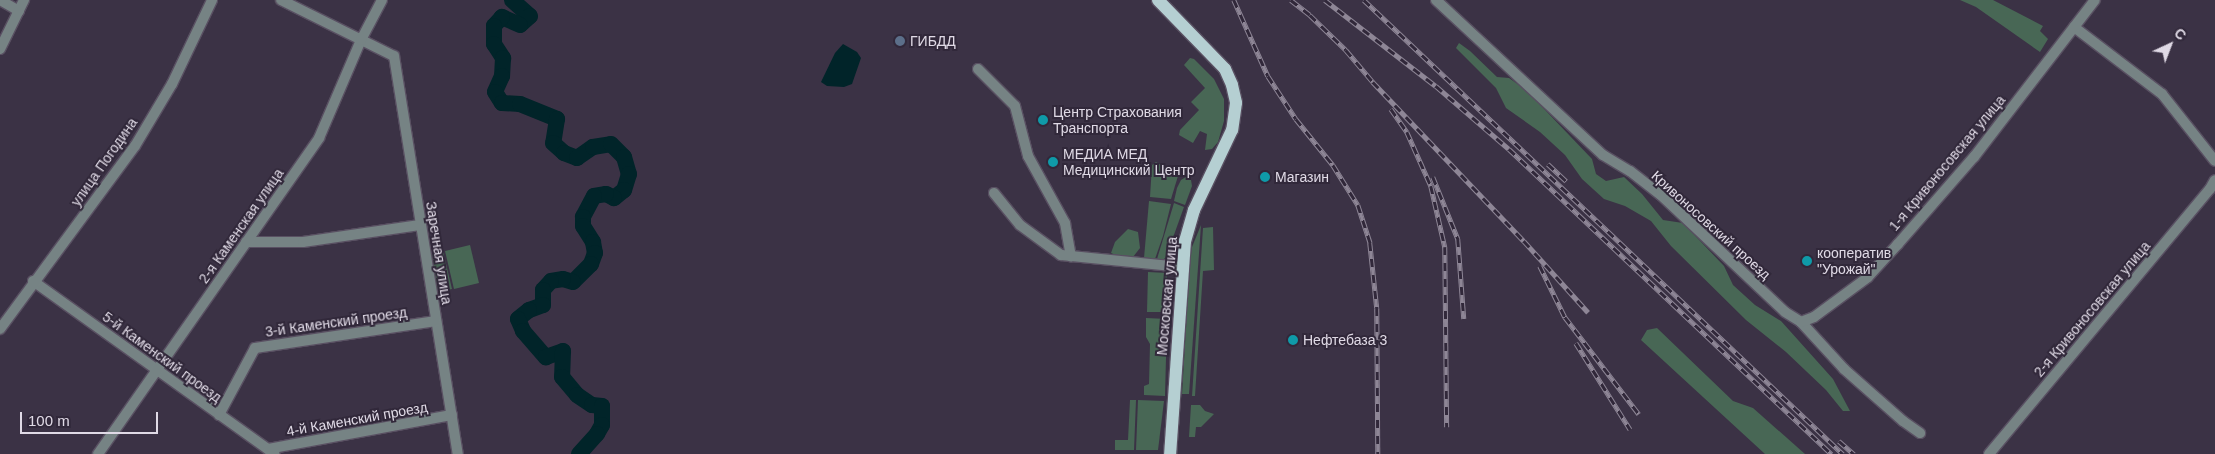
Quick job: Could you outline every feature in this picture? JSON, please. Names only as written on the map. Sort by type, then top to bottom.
[{"type":"main road","name":"Московская улица","points":[[1158,0],[1225,69],[1232,85],[1236,102],[1235,121],[1229,139],[1190,220],[1182,267],[1170,454]]},
{"type":"street","points":[[0,0],[19,11]]},
{"type":"street","points":[[0,49],[24,0]]},
{"type":"street","name":"улица Погодина","points":[[0,328],[135,146],[172,84],[212,0]]},
{"type":"street","points":[[281,0],[361,40]]},
{"type":"street","name":"2-я Каменская улица","points":[[98,454],[319,138],[361,40],[382,0]]},
{"type":"street","name":"Кривоносовский проезд","points":[[1436,0],[1603,155],[1630,171],[1661,194],[1785,312],[1801,322],[1844,368],[1920,433]]},
{"type":"street","name":"1-я Кривоносовская улица","points":[[1801,322],[1814,317],[1868,277],[1974,156],[2095,0]]},
{"type":"street","points":[[2074,27],[2162,94],[2215,161]]},
{"type":"street","name":"Заречная улица","points":[[361,40],[394,56],[458,454]]},
{"type":"street","points":[[978,69],[1015,106],[1028,156],[1065,223],[1071,256]]},
{"type":"street","name":"2-я Кривоносовская улица","points":[[1989,454],[2210,189],[2215,180]]},
{"type":"street","points":[[994,193],[1020,226],[1061,255],[1182,267]]},
{"type":"street","points":[[246,242],[303,242],[420,225]]},
{"type":"street","name":"5-й Каменский проезд","points":[[33,281],[271,451]]},
{"type":"street","name":"3-й Каменский проезд","points":[[219,415],[255,348],[436,321]]},
{"type":"street","name":"4-й Каменский проезд","points":[[271,451],[452,415]]},
{"type":"shaded area","points":[[1960,0],[1993,0],[2043,26],[2040,31],[2048,39],[2040,52],[1976,7]]},
{"type":"shaded area","points":[[1459,43],[1497,77],[1509,78],[1526,90],[1592,159],[1596,174],[1606,181],[1624,177],[1642,194],[1663,220],[1683,223],[1724,266],[1733,285],[1755,305],[1781,321],[1833,379],[1850,411],[1843,411],[1826,390],[1786,352],[1746,320],[1671,246],[1651,221],[1625,206],[1604,199],[1582,179],[1565,155],[1540,132],[1506,108],[1496,88],[1456,48]]},
{"type":"shaded area","points":[[843,44],[857,52],[861,58],[852,84],[844,87],[827,86],[821,82],[835,53]]},
{"type":"shaded area","points":[[1190,58],[1194,59],[1214,79],[1224,99],[1224,121],[1218,142],[1212,149],[1205,150],[1207,134],[1200,131],[1193,143],[1179,135],[1180,130],[1199,110],[1191,102],[1205,88],[1184,65]]},
{"type":"shaded area","points":[[1156,162],[1178,176],[1171,199],[1150,197],[1152,165]]},
{"type":"shaded area","points":[[1186,177],[1191,180],[1192,186],[1185,205],[1174,201],[1181,180]]},
{"type":"shaded area","points":[[1149,201],[1171,204],[1155,259],[1144,258]]},
{"type":"shaded area","points":[[1174,203],[1184,207],[1166,257],[1163,260],[1157,259]]},
{"type":"shaded area","points":[[1201,225],[1189,394],[1182,394],[1190,262],[1192,247]]},
{"type":"shaded area","points":[[1213,227],[1214,270],[1203,271],[1195,396],[1192,396],[1203,228]]},
{"type":"shaded area","points":[[1128,229],[1138,232],[1140,248],[1133,257],[1122,258],[1111,253],[1115,242]]},
{"type":"shaded area","points":[[470,245],[479,283],[454,289],[445,251]]},
{"type":"shaded area","points":[[443,251],[452,289],[438,292],[430,254]]},
{"type":"shaded area","points":[[1148,272],[1167,273],[1166,312],[1147,312]]},
{"type":"shaded area","points":[[1146,318],[1167,319],[1165,396],[1144,395],[1144,386],[1149,384],[1150,344],[1146,337]]},
{"type":"shaded area","points":[[1657,328],[1733,401],[1753,408],[1805,454],[1765,454],[1641,340],[1647,330]]},
{"type":"shaded area","points":[[1130,400],[1136,400],[1134,450],[1115,450],[1115,440],[1128,440]]},
{"type":"shaded area","points":[[1138,400],[1164,401],[1158,450],[1136,450]]},
{"type":"shaded area","points":[[1191,405],[1200,405],[1205,411],[1214,414],[1201,427],[1196,427],[1195,437],[1189,437]]},
{"type":"waterway","points":[[512,0],[530,16],[520,25],[502,17],[494,26],[494,44],[503,58],[502,76],[495,92],[502,103],[520,104],[557,119],[553,143],[564,153],[577,158],[593,147],[611,144],[624,157],[629,174],[624,190],[614,198],[606,194],[594,196],[583,217],[583,226],[593,242],[595,253],[591,264],[573,282],[563,279],[551,281],[543,290],[543,305],[529,310],[518,319],[523,331],[546,357],[563,351],[562,377],[577,395],[592,405],[602,406],[602,425],[597,434],[579,454]]},
{"type":"railway","points":[[1234,0],[1268,76],[1296,119],[1333,165],[1358,205],[1370,243],[1377,308],[1378,454]]},
{"type":"railway","points":[[1291,0],[1310,15],[1346,50],[1373,82],[1524,241],[1588,312]]},
{"type":"railway","points":[[1325,0],[1436,86],[1509,149],[1831,454]]},
{"type":"railway","points":[[1364,0],[1843,454]]},
{"type":"railway","points":[[1391,109],[1407,132],[1431,186],[1445,247],[1447,427]]},
{"type":"railway","points":[[1548,164],[1566,181]]},
{"type":"railway","points":[[1433,177],[1458,239],[1464,319]]},
{"type":"railway","points":[[1540,266],[1565,317],[1639,414]]},
{"type":"railway","points":[[1576,343],[1630,429]]},
{"type":"railway","points":[[1839,441],[1854,454]]},
{"type":"place","name":"ГИБДД","points":[[900,41]]},
{"type":"place","name":"Центр Страхования Транспорта","points":[[1043,120]]},
{"type":"place","name":"МЕДИА МЕД Медицинский Центр","points":[[1053,162]]},
{"type":"place","name":"Магазин","points":[[1265,177]]},
{"type":"place","name":"кооператив \"Урожай\"","points":[[1807,261]]},
{"type":"place","name":"Нефтебаза 3","points":[[1293,340]]}]
